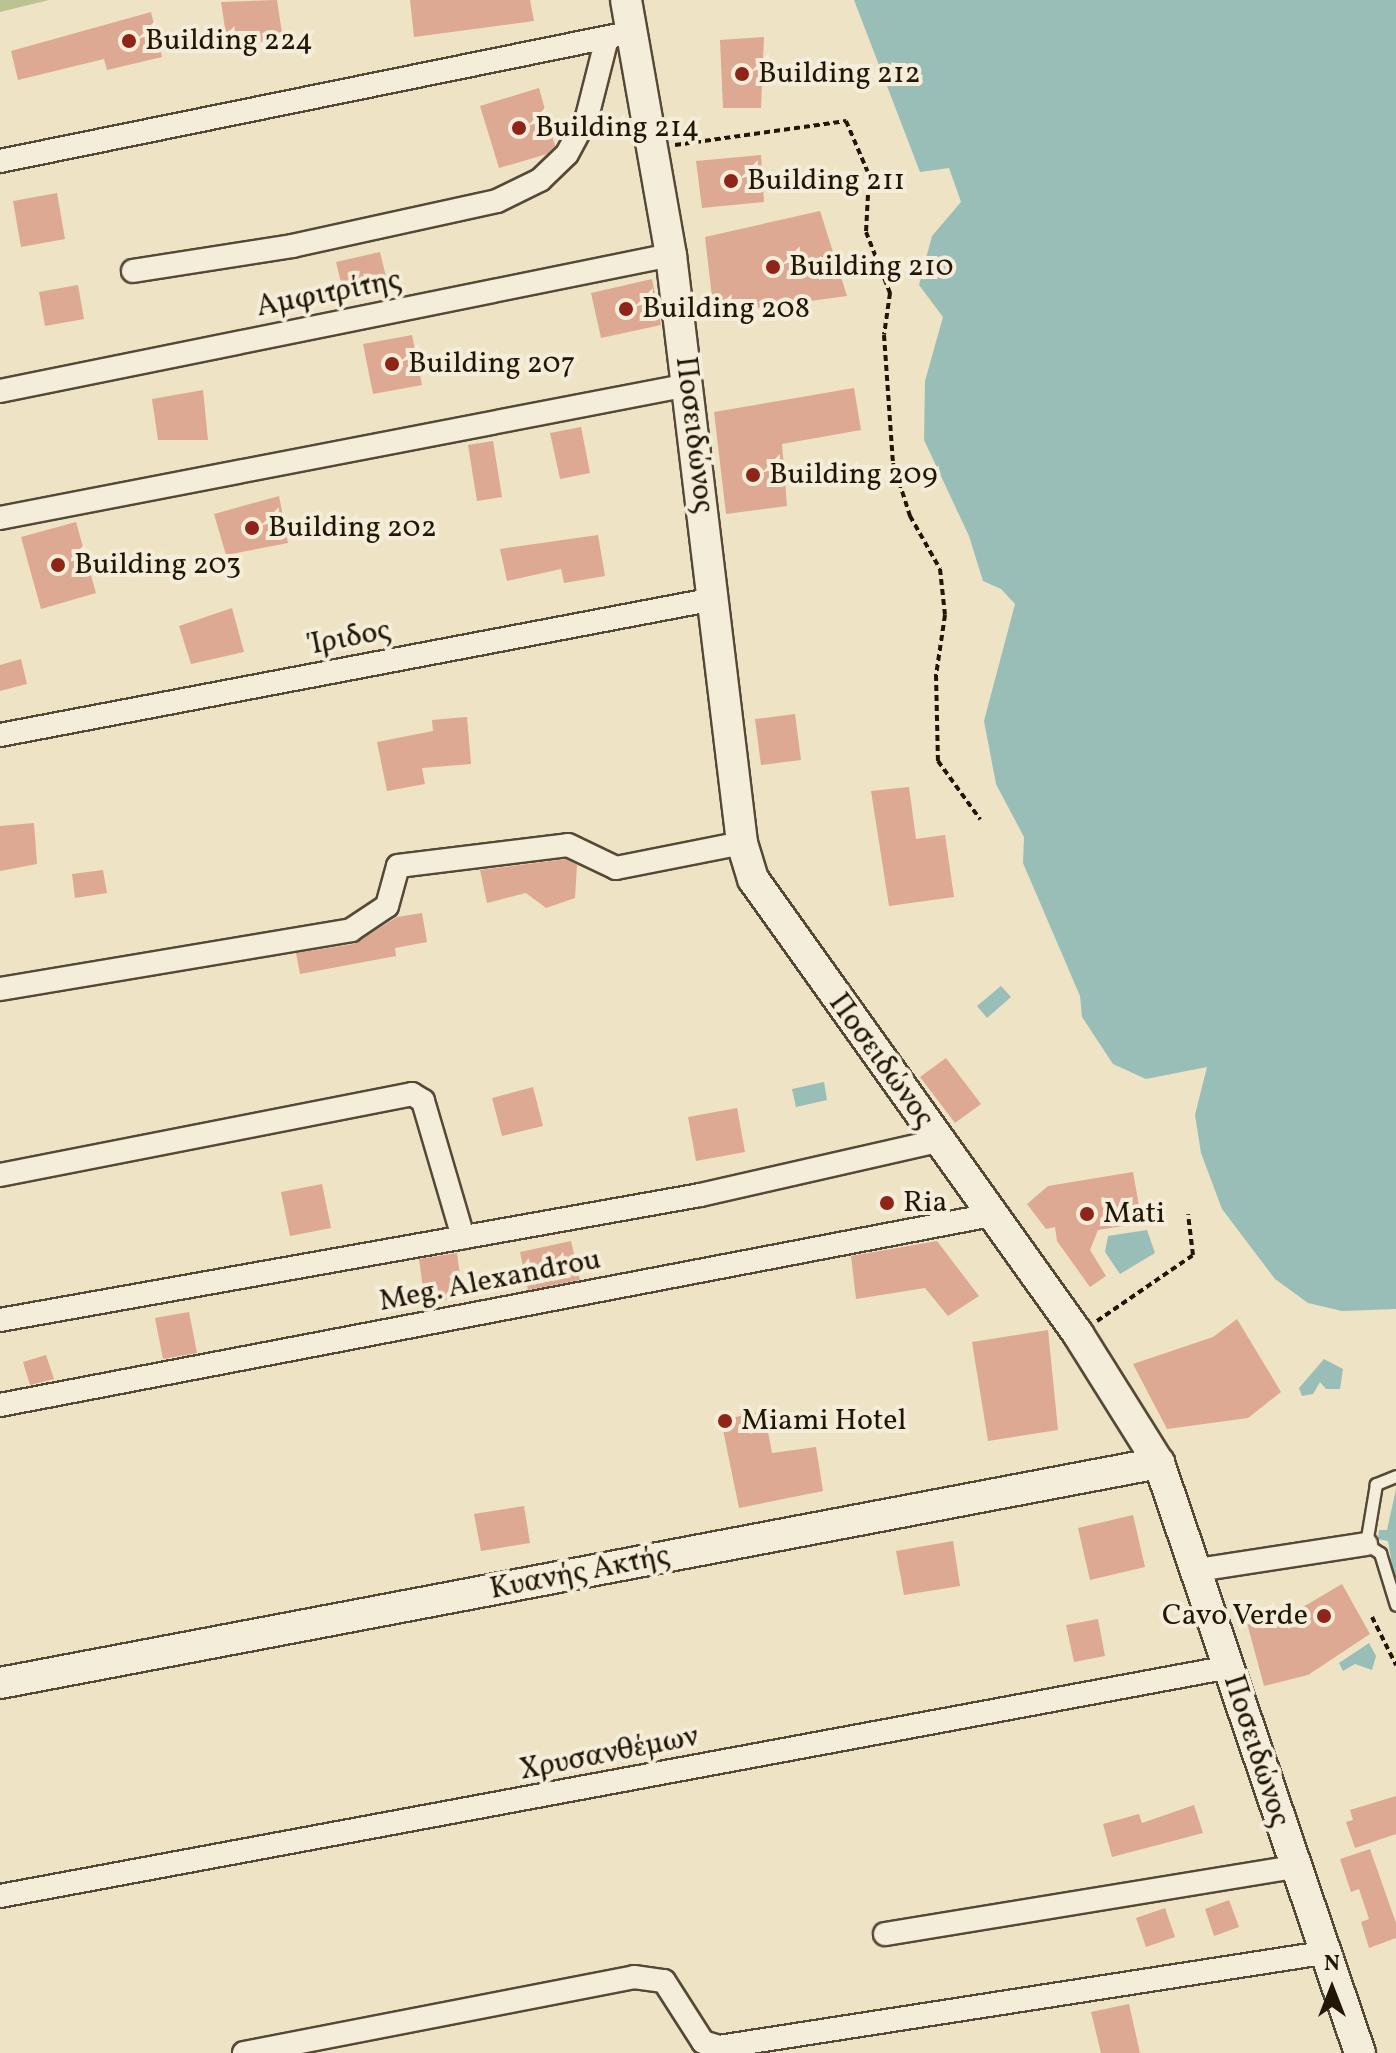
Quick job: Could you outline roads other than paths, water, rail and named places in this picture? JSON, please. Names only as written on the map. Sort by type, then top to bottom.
[{"type":"street","name":"Ποσειδώνος","points":[[626,0],[620,35],[653,148],[671,255],[742,843],[753,879],[1078,1334],[1159,1463],[1198,1570],[1323,1953],[1360,2053]]},
{"type":"street","points":[[0,161],[620,35]]},
{"type":"street","points":[[133,271],[307,243],[497,201],[526,187],[567,154],[587,117],[620,35]]},
{"type":"street","name":"Αμφιτρίτης","points":[[0,391],[671,255]]},
{"type":"street","points":[[0,518],[688,385]]},
{"type":"street","name":"Ίριδος","points":[[0,735],[714,599]]},
{"type":"street","points":[[0,989],[351,930],[387,906],[398,866],[568,845],[616,868],[742,843]]},
{"type":"street","points":[[0,1175],[412,1094],[423,1101],[463,1237]]},
{"type":"street","points":[[0,1320],[700,1195],[938,1141]]},
{"type":"street","name":"Meg. Alexandrou","points":[[0,1405],[991,1215]]},
{"type":"street","name":"Κυανής Ακτής","points":[[0,1683],[1159,1463]]},
{"type":"street","points":[[1198,1570],[1366,1544]]},
{"type":"street","name":"Χρυσανθέμων","points":[[0,1896],[1229,1667]]},
{"type":"street","points":[[885,1934],[1295,1867]]},
{"type":"street","points":[[244,2053],[634,1977],[664,1981],[703,2042],[719,2047],[1323,1953]]},
{"type":"lane","points":[[1396,1476],[1385,1476],[1376,1484],[1366,1544],[1380,1553],[1396,1605]]},
{"type":"water","points":[[854,0],[1396,0],[1396,1309],[1342,1311],[1308,1303],[1275,1279],[1222,1209],[1201,1153],[1195,1115],[1207,1067],[1146,1079],[1113,1064],[1082,1017],[1080,996],[1023,863],[1024,837],[996,784],[984,721],[1015,604],[1001,589],[983,581],[969,536],[924,440],[925,381],[943,317],[919,285],[932,236],[961,202],[949,168],[920,172]]},
{"type":"water","points":[[1001,986],[1011,997],[987,1018],[977,1006]]},
{"type":"water","points":[[824,1082],[827,1100],[796,1107],[792,1089]]},
{"type":"water","points":[[1147,1230],[1155,1253],[1120,1274],[1105,1252],[1108,1236]]},
{"type":"water","points":[[1324,1359],[1343,1369],[1340,1389],[1326,1389],[1320,1382],[1313,1394],[1302,1396],[1299,1388]]},
{"type":"water","points":[[1396,1489],[1396,1589],[1388,1541],[1378,1539],[1379,1530],[1387,1530]]},
{"type":"water","points":[[1369,1643],[1376,1656],[1372,1670],[1355,1664],[1343,1671],[1339,1663]]},
{"type":"place","name":"Building 224","points":[[129,41]]},
{"type":"place","name":"Building 212","points":[[742,74]]},
{"type":"place","name":"Building 214","points":[[519,128]]},
{"type":"place","name":"Building 211","points":[[731,181]]},
{"type":"place","name":"Building 210","points":[[773,267]]},
{"type":"place","name":"Building 208","points":[[626,309]]},
{"type":"place","name":"Building 207","points":[[392,364]]},
{"type":"place","name":"Building 209","points":[[753,475]]},
{"type":"place","name":"Building 202","points":[[252,528]]},
{"type":"place","name":"Building 203","points":[[58,565]]},
{"type":"place","name":"Ria","points":[[887,1203]]},
{"type":"place","name":"Mati","points":[[1087,1214]]},
{"type":"place","name":"Miami Hotel","points":[[725,1421]]},
{"type":"place","name":"Cavo Verde","points":[[1324,1616]]}]
